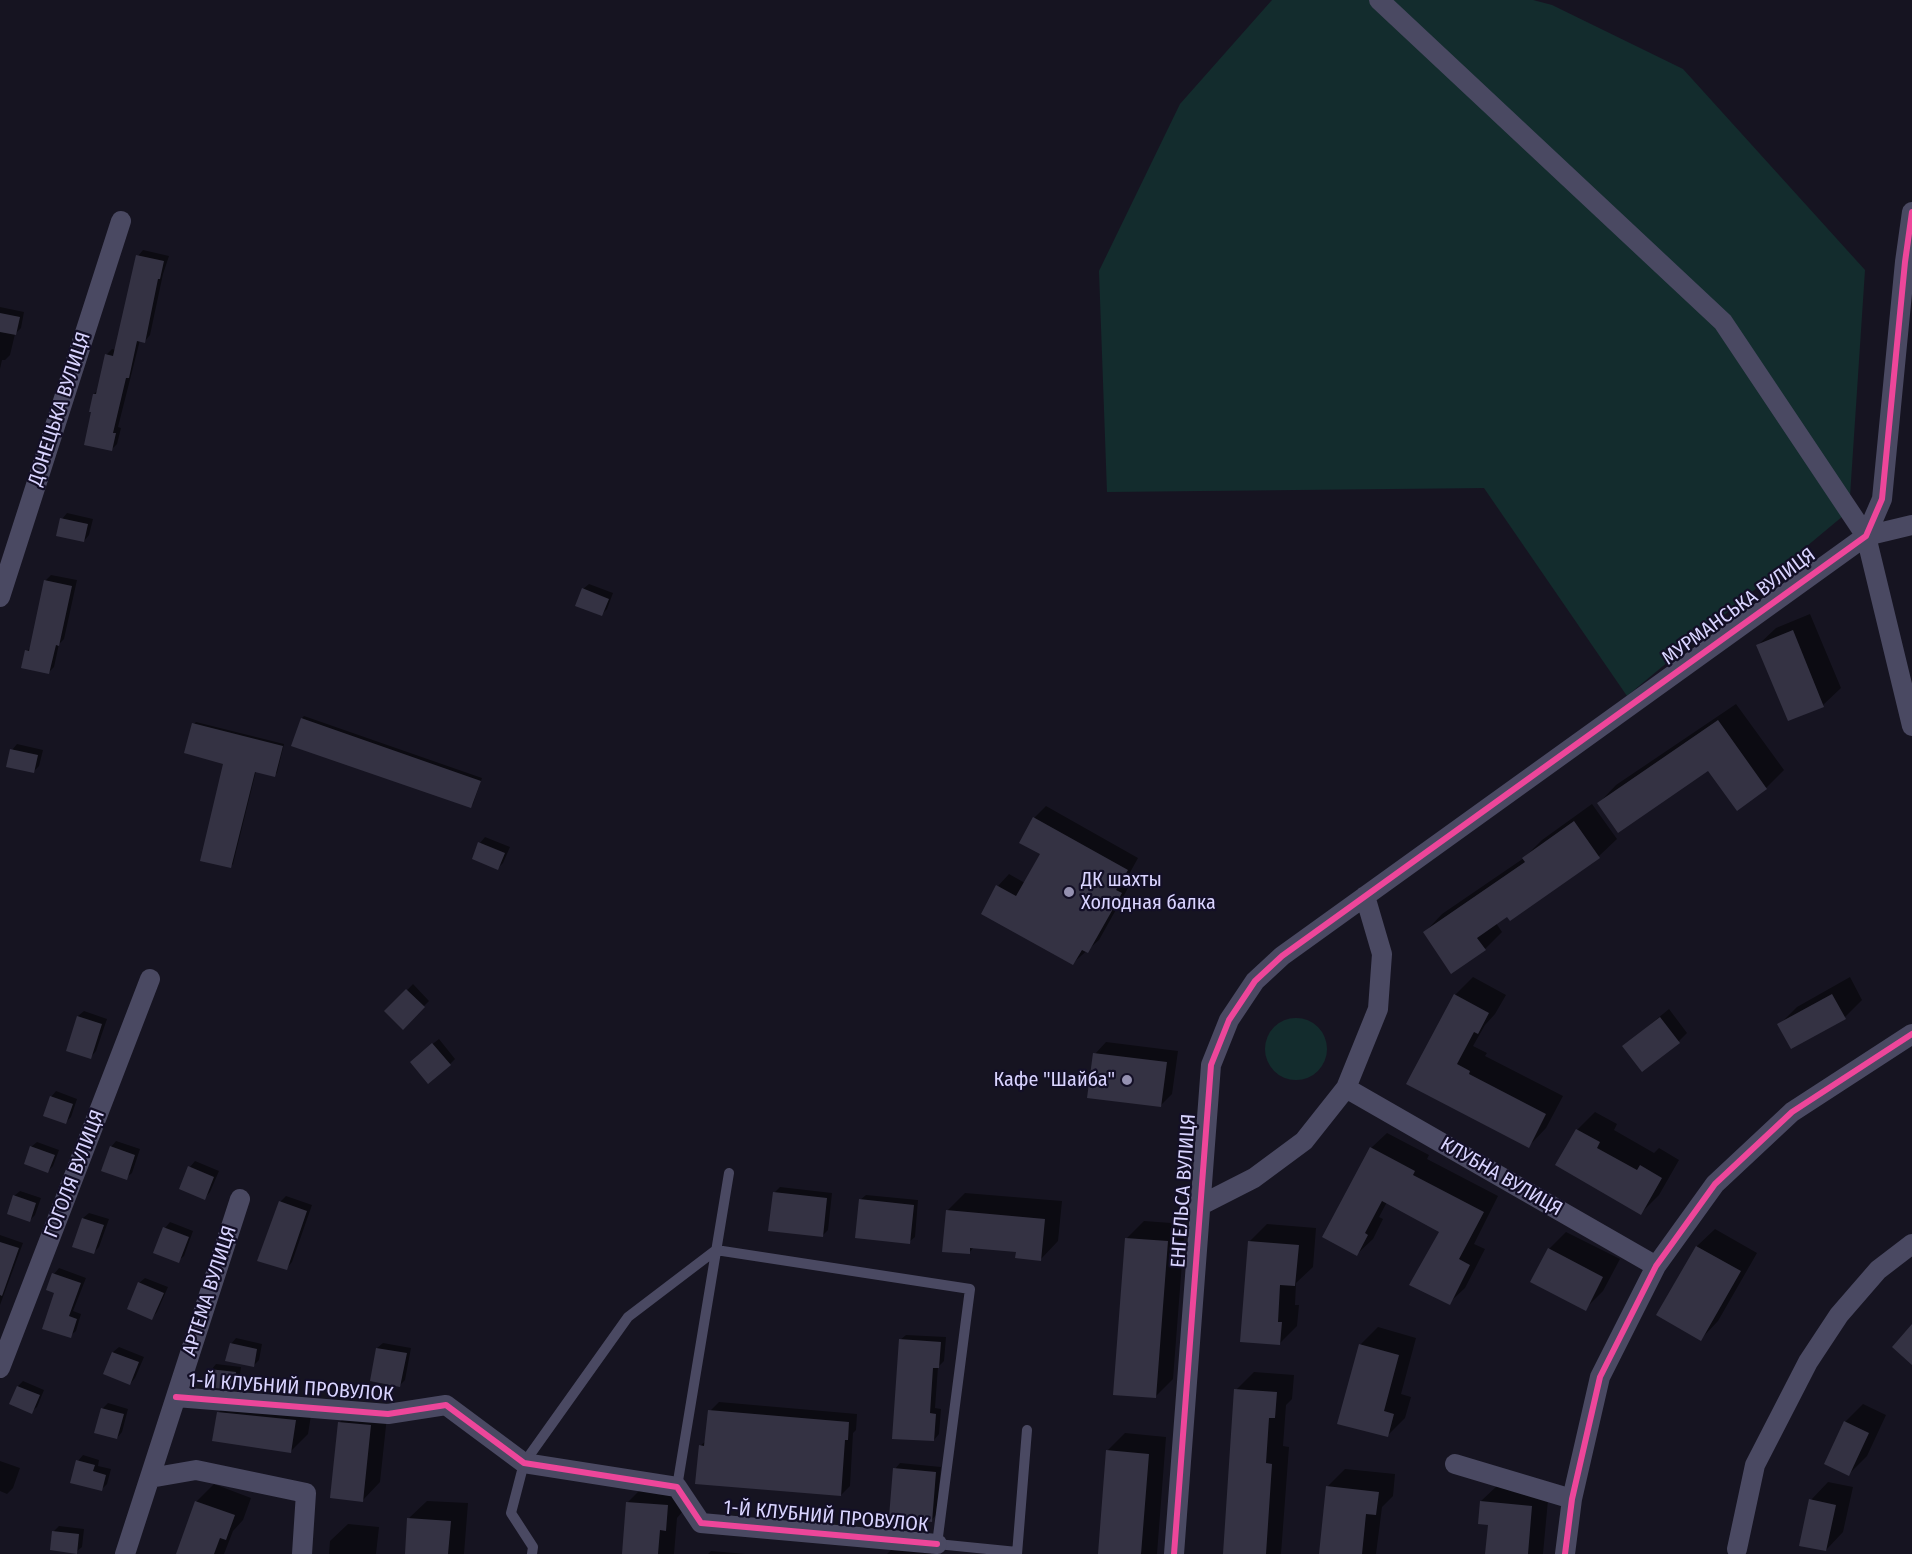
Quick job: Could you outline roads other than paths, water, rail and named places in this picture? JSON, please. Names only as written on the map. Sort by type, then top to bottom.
[{"type":"street","points":[[1379,0],[1723,322],[1866,536],[1912,726]]},
{"type":"street","points":[[1866,536],[1882,499],[1912,212]]},
{"type":"street","name":"ДОНЕЦЬКА ВУЛИЦЯ","points":[[0,597],[121,221]]},
{"type":"street","points":[[1866,536],[1912,525]]},
{"type":"street","name":"МУРМАНСЬКА ВУЛИЦЯ","points":[[1365,896],[1866,536]]},
{"type":"street","points":[[1199,1206],[1254,1178],[1304,1141],[1346,1088],[1378,1009],[1382,954],[1365,896]]},
{"type":"street","name":"ЕНГЕЛЬСА ВУЛИЦЯ","points":[[1174,1554],[1210,1065],[1229,1020],[1256,981],[1282,956],[1365,896]]},
{"type":"street","name":"ГОГОЛЯ ВУЛИЦЯ","points":[[0,1368],[150,979]]},
{"type":"street","points":[[1565,1554],[1572,1499],[1600,1377],[1656,1266],[1715,1184],[1792,1112],[1912,1034]]},
{"type":"street","name":"КЛУБНА ВУЛИЦЯ","points":[[1346,1088],[1656,1266]]},
{"type":"street","name":"АРТЕМА ВУЛИЦЯ","points":[[125,1554],[240,1199]]},
{"type":"street","points":[[1737,1549],[1755,1465],[1808,1362],[1839,1315],[1862,1288],[1878,1270],[1912,1244]]},
{"type":"street","name":"1-Й КЛУБНИЙ ПРОВУЛОК","points":[[176,1397],[388,1414],[446,1405],[524,1463],[677,1487],[701,1522],[937,1544]]},
{"type":"street","points":[[1455,1464],[1572,1499]]},
{"type":"street","points":[[150,1478],[196,1470],[306,1493],[302,1554]]},
{"type":"lane","points":[[677,1487],[729,1173]]},
{"type":"lane","points":[[532,1554],[533,1547],[511,1514],[524,1463],[628,1317],[716,1250],[970,1289],[937,1544],[1017,1553],[1027,1430]]},
{"type":"place","name":"ДК шахты Холодная балка","points":[[1069,892]]},
{"type":"place","name":"Кафе \"Шайба\"","points":[[1127,1080]]}]
